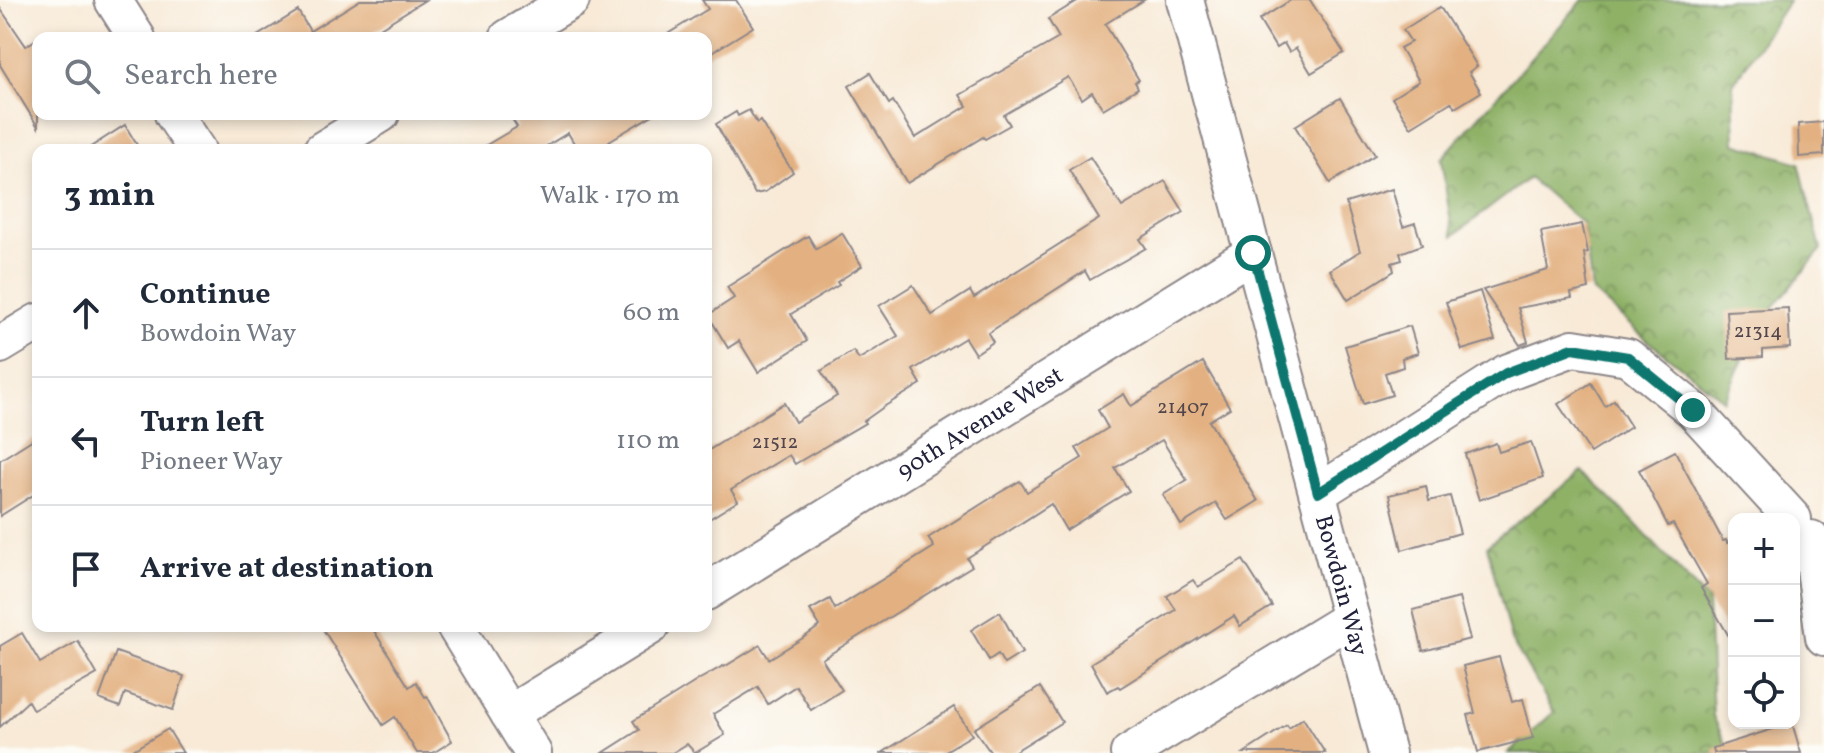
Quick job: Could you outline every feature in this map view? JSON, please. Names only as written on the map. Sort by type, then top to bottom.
[{"type":"street","points":[[113,0],[133,32]]},
{"type":"street","points":[[518,32],[571,0]]},
{"type":"street","name":"Bowdoin Way","points":[[1185,0],[1387,753]]},
{"type":"street","points":[[177,120],[193,144]]},
{"type":"street","points":[[332,144],[371,120]]},
{"type":"street","name":"90th Avenue West","points":[[712,588],[1253,253]]},
{"type":"street","points":[[0,345],[32,326]]},
{"type":"street","points":[[1318,493],[1506,373],[1573,348],[1628,357],[1693,410],[1806,532],[1824,637]]},
{"type":"street","points":[[1129,753],[1351,618]]},
{"type":"street","points":[[459,632],[533,753]]},
{"type":"street","points":[[509,714],[641,632]]},
{"type":"green space","points":[[1583,0],[1789,0],[1733,84],[1735,143],[1799,163],[1821,250],[1759,325],[1724,400],[1648,341],[1592,291],[1583,224],[1529,178],[1453,236],[1441,159]]},
{"type":"green space","points":[[1582,471],[1708,601],[1713,716],[1730,753],[1508,753],[1554,712],[1511,640],[1487,546]]},
{"type":"building","points":[[360,0],[425,0],[374,32],[264,32],[298,11],[310,31]]},
{"type":"building","points":[[702,0],[736,0],[753,27],[712,52],[712,32],[671,32],[708,9]]},
{"type":"building","points":[[1079,0],[1144,0],[1105,24],[1139,80],[1135,82],[1138,88],[1103,109],[1092,92],[1082,99],[1068,77],[1004,115],[1010,125],[985,139],[983,137],[907,183],[849,86],[870,73],[889,104],[893,101],[915,138],[967,106],[960,95],[1059,38],[1048,19]]},
{"type":"building","points":[[1291,0],[1310,0],[1344,53],[1311,73],[1296,48],[1289,52],[1284,43],[1276,48],[1259,20]]},
{"type":"building","points":[[1440,7],[1477,66],[1469,72],[1481,92],[1455,108],[1451,102],[1411,127],[1392,98],[1419,81],[1400,48],[1411,42],[1403,30]]},
{"type":"building","points":[[0,8],[26,46],[32,42],[32,117],[0,65]]},
{"type":"building","points":[[1340,98],[1375,155],[1330,183],[1295,126]]},
{"type":"building","points":[[749,110],[757,123],[760,121],[793,172],[765,192],[755,194],[716,124],[736,112],[738,116]]},
{"type":"building","points":[[513,120],[644,120],[609,141],[611,144],[574,144],[568,133],[550,144],[488,144],[517,127]]},
{"type":"building","points":[[1824,122],[1824,155],[1799,157],[1798,124]]},
{"type":"building","points":[[125,125],[136,144],[95,144]]},
{"type":"building","points":[[1090,157],[1122,207],[1165,181],[1184,212],[1140,239],[1146,248],[1090,280],[1085,271],[988,333],[993,342],[975,354],[965,338],[913,370],[921,384],[885,406],[865,423],[795,464],[789,455],[731,490],[738,501],[712,517],[712,448],[784,403],[795,422],[837,396],[821,371],[853,351],[859,359],[898,336],[879,306],[913,285],[932,315],[970,291],[974,298],[1099,219],[1069,170]]},
{"type":"building","points":[[1392,189],[1403,227],[1415,223],[1422,245],[1400,253],[1402,260],[1392,263],[1394,271],[1348,300],[1330,270],[1360,251],[1346,203]]},
{"type":"building","points":[[1582,224],[1588,252],[1584,253],[1589,289],[1571,293],[1572,298],[1518,308],[1528,342],[1520,345],[1483,290],[1548,270],[1541,232]]},
{"type":"building","points":[[842,233],[862,266],[837,282],[839,285],[791,314],[807,341],[758,372],[739,341],[728,348],[712,322],[712,312],[734,298],[727,287],[808,236],[816,249]]},
{"type":"building","points":[[1480,291],[1495,340],[1462,350],[1446,302]]},
{"type":"building","points":[[1788,308],[1790,348],[1763,350],[1763,357],[1729,359],[1726,311]]},
{"type":"building","points":[[1410,326],[1418,353],[1402,358],[1403,367],[1385,373],[1392,395],[1363,404],[1345,346]]},
{"type":"building","points":[[1203,362],[1230,408],[1209,421],[1258,501],[1227,520],[1216,503],[1181,525],[1163,495],[1187,480],[1162,440],[1115,468],[1129,491],[1066,530],[1051,504],[967,558],[972,566],[822,659],[842,690],[811,710],[796,686],[768,704],[758,687],[713,714],[725,735],[695,753],[687,744],[672,753],[603,753],[639,730],[633,721],[700,679],[760,645],[769,659],[803,638],[820,626],[810,610],[830,599],[835,609],[934,547],[928,538],[999,493],[1020,481],[1027,492],[1082,458],[1076,448],[1108,428],[1098,410],[1124,394],[1131,406]]},
{"type":"building","points":[[1591,383],[1605,406],[1614,400],[1631,427],[1591,453],[1558,404]]},
{"type":"building","points":[[32,440],[32,496],[0,516],[0,460]]},
{"type":"building","points":[[1531,442],[1543,478],[1479,500],[1465,454],[1496,443],[1499,452]]},
{"type":"building","points":[[1675,451],[1723,541],[1728,542],[1728,635],[1701,588],[1707,584],[1673,524],[1668,526],[1639,470]]},
{"type":"building","points":[[1426,486],[1429,501],[1450,496],[1460,533],[1402,550],[1389,495]]},
{"type":"building","points":[[1243,560],[1272,606],[1240,626],[1234,616],[1120,688],[1118,686],[1107,692],[1091,663],[1176,610],[1167,596],[1193,580],[1198,587]]},
{"type":"building","points":[[1459,598],[1470,639],[1423,651],[1413,610]]},
{"type":"building","points":[[1000,612],[1022,653],[1004,664],[998,654],[989,660],[971,630]]},
{"type":"building","points":[[325,632],[375,632],[409,687],[416,682],[427,696],[452,741],[433,753],[417,753],[395,717],[383,725]]},
{"type":"building","points":[[22,633],[40,663],[78,641],[97,674],[33,710],[28,701],[0,727],[0,646]]},
{"type":"building","points":[[116,652],[184,676],[173,710],[125,693],[120,707],[99,699]]},
{"type":"building","points":[[1499,657],[1512,702],[1523,699],[1533,738],[1478,752],[1468,715],[1475,713],[1463,666]]},
{"type":"building","points":[[1040,687],[1062,722],[1012,753],[991,753],[974,729]]},
{"type":"building","points":[[954,707],[972,735],[942,753],[882,753]]},
{"type":"building","points":[[1303,718],[1325,753],[1244,753],[1287,725],[1289,728]]},
{"type":"building","points":[[168,729],[183,753],[128,753]]},
{"type":"building","points":[[1773,729],[1794,729],[1801,753],[1714,753],[1713,748]]},
{"type":"route","points":[[1253,253],[1318,493],[1506,373],[1573,348],[1628,357],[1693,410]]}]
